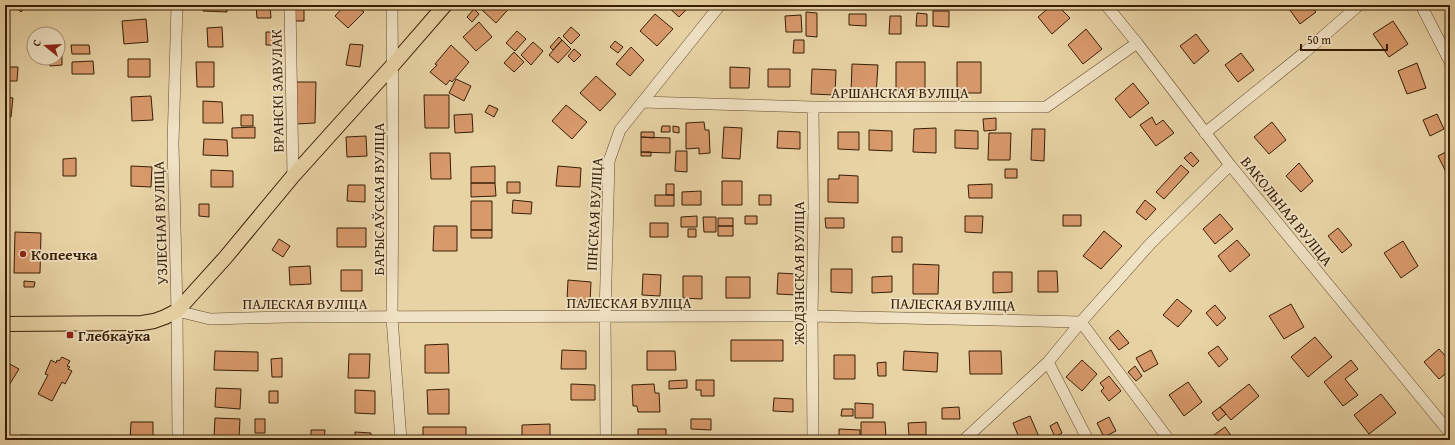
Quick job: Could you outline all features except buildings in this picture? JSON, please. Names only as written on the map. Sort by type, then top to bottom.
[{"type":"main road","points":[[5,324],[142,323],[154,321],[177,311],[225,258],[293,176],[445,5]]},
{"type":"street","name":"УЗЛЕСНАЯ ВУЛІЦА","points":[[176,5],[173,144],[178,440]]},
{"type":"street","name":"БРАНСКІ ЗАВУЛАК","points":[[290,5],[293,176]]},
{"type":"street","name":"БАРЫСАЎСКАЯ ВУЛІЦА","points":[[392,5],[392,318],[401,440]]},
{"type":"street","name":"ПІНСКАЯ ВУЛІЦА","points":[[606,440],[605,317],[609,160],[620,130],[720,5]]},
{"type":"street","name":"ВАКОЛЬНАЯ ВУЛІЦА","points":[[1106,5],[1137,43],[1230,165],[1450,433]]},
{"type":"street","points":[[1205,133],[1304,53],[1359,5]]},
{"type":"street","points":[[1421,5],[1450,62]]},
{"type":"street","name":"АРШАНСКАЯ ВУЛІЦА","points":[[642,102],[813,107],[1046,107],[1137,43]]},
{"type":"street","name":"ЖОДЗІНСКАЯ ВУЛІЦА","points":[[813,107],[813,440]]},
{"type":"street","points":[[964,440],[1048,362],[1150,244],[1230,165]]},
{"type":"street","name":"ПАЛЕСКАЯ ВУЛІЦА","points":[[177,311],[210,319],[288,317],[812,316],[1081,322]]},
{"type":"street","points":[[1081,322],[1169,440]]},
{"type":"street","points":[[1048,362],[1088,440]]},
{"type":"place","name":"Копеечка","points":[[23,254]]},
{"type":"place","name":"Глебкаўка","points":[[70,335]]}]
